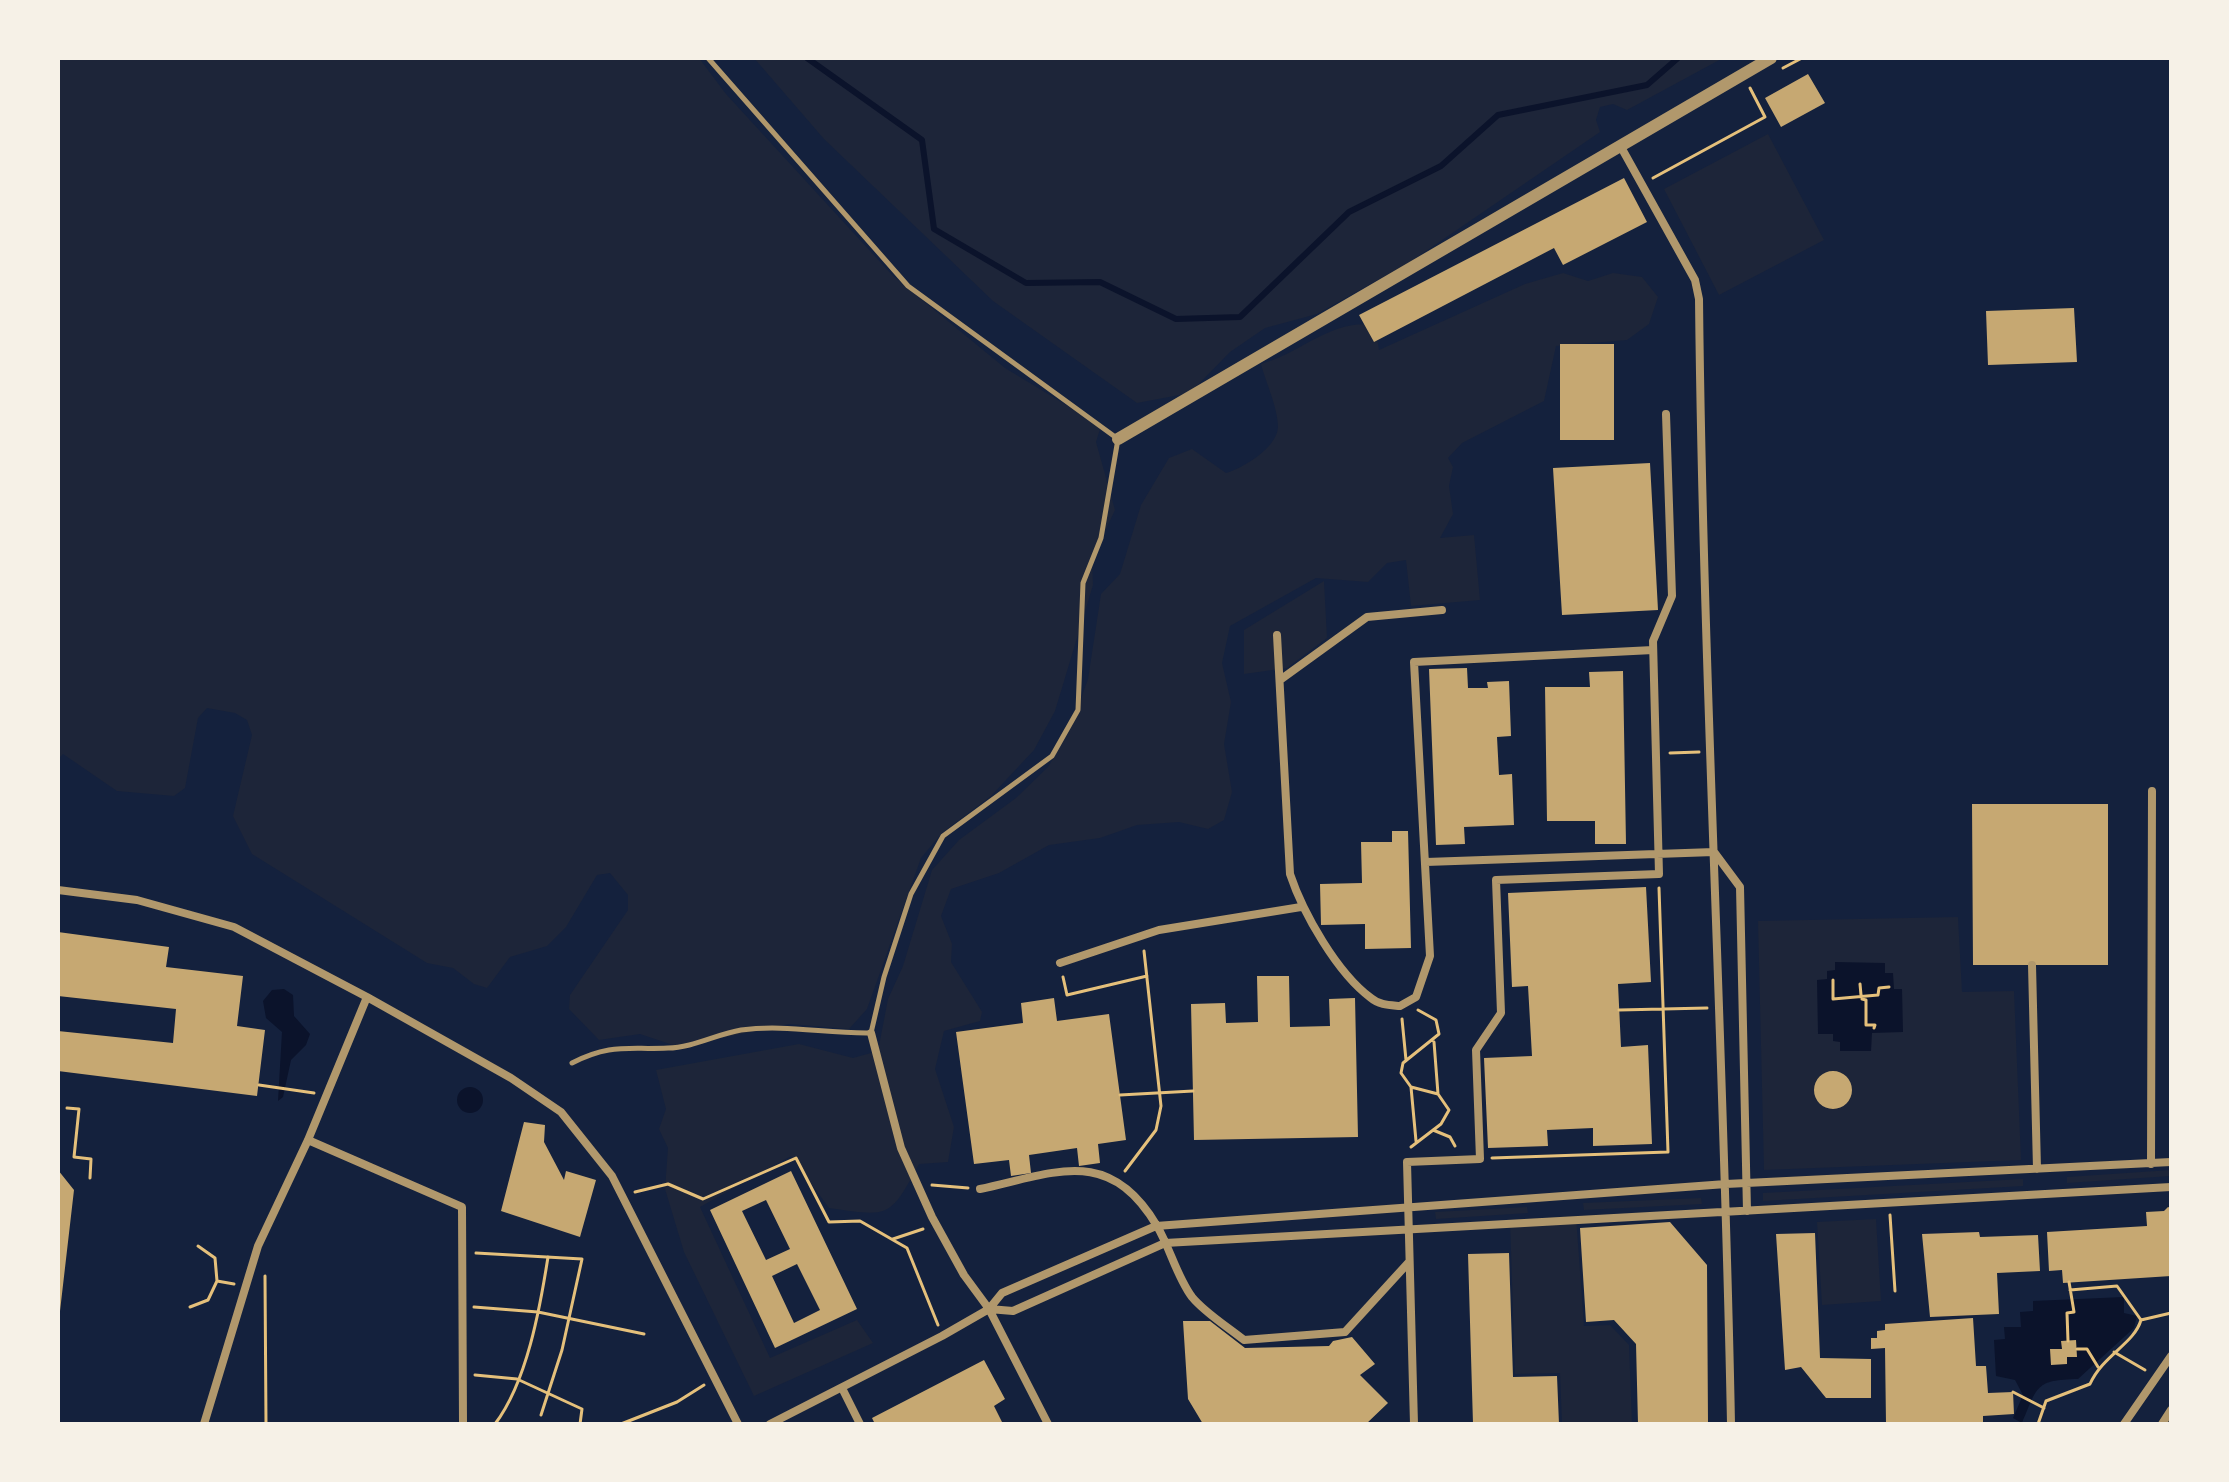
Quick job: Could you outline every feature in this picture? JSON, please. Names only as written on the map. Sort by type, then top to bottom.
[{"type":"street","points":[[1118,439],[1771,58]]},
{"type":"street","points":[[1621,147],[1695,280],[1699,299],[1702,557],[1727,1212],[1731,1424]]},
{"type":"street","points":[[1414,1424],[1407,1162],[1480,1159],[1476,1050],[1501,1013],[1496,880],[1659,874],[1653,641],[1672,596],[1666,414]]},
{"type":"street","points":[[1280,680],[1367,617],[1442,610]]},
{"type":"street","points":[[1277,635],[1290,874],[1301,907],[1333,955],[1371,999],[1400,1006],[1416,997],[1430,956],[1414,662],[1653,650]]},
{"type":"street","points":[[2151,1164],[2152,791]]},
{"type":"street","points":[[1426,862],[1714,852]]},
{"type":"street","points":[[1714,852],[1740,887],[1747,1211]]},
{"type":"street","points":[[58,890],[137,900],[234,927],[511,1078],[561,1112],[612,1176],[738,1424]]},
{"type":"street","points":[[1060,963],[1142,936],[1301,907]]},
{"type":"street","points":[[2032,965],[2037,1169]]},
{"type":"street","points":[[204,1424],[258,1246],[308,1140],[367,997]]},
{"type":"street","points":[[871,1033],[889,1111],[917,1184],[964,1275],[989,1309],[1048,1424]]},
{"type":"street","points":[[308,1140],[462,1207],[463,1424]]},
{"type":"street","points":[[770,1424],[942,1336],[989,1309],[1002,1293],[1156,1226],[1407,1205],[1726,1184],[2171,1162]]},
{"type":"street","points":[[980,1189],[1053,1171],[1082,1171],[1117,1179],[1156,1226],[1193,1297],[1244,1340],[1345,1332],[1409,1261]]},
{"type":"street","points":[[989,1309],[1013,1311],[1165,1243],[2171,1187]]},
{"type":"street","points":[[2124,1424],[2171,1356]]},
{"type":"street","points":[[842,1388],[860,1424]]},
{"type":"street","points":[[2162,1424],[2171,1410]]},
{"type":"lane","points":[[572,1063],[595,1051],[616,1046],[670,1049],[739,1031],[783,1026],[871,1033],[884,977],[911,894],[943,836],[1052,756],[1078,710],[1079,622],[1083,583],[1101,538],[1118,439],[908,286],[708,58]]},
{"type":"path","points":[[1776,73],[1802,58]]},
{"type":"path","points":[[1642,184],[1765,117],[1749,87]]},
{"type":"path","points":[[1656,753],[1711,751]]},
{"type":"path","points":[[1480,1159],[1668,1152],[1659,874]]},
{"type":"path","points":[[1117,1179],[1156,1130],[1161,1093],[1142,936]]},
{"type":"path","points":[[1060,963],[1067,995],[1147,976]]},
{"type":"path","points":[[1833,980],[1833,999],[1878,995],[1879,988],[1889,987]]},
{"type":"path","points":[[1860,984],[1861,997]]},
{"type":"path","points":[[1861,997],[1866,1000],[1866,1025],[1875,1025],[1874,1028]]},
{"type":"path","points":[[1406,1060],[1434,1042],[1439,1034],[1436,1020],[1400,1006],[1406,1060],[1401,1073],[1411,1087],[1416,1141],[1407,1162]]},
{"type":"path","points":[[1619,1010],[1719,1008]]},
{"type":"path","points":[[1416,1141],[1441,1124],[1449,1110],[1438,1094],[1434,1042]]},
{"type":"path","points":[[259,1085],[325,1096]]},
{"type":"path","points":[[1411,1087],[1438,1094]]},
{"type":"path","points":[[1120,1095],[1193,1091]]},
{"type":"path","points":[[67,1108],[79,1109],[74,1157],[91,1159],[90,1178]]},
{"type":"path","points":[[1430,1130],[1450,1137],[1456,1147],[1457,1160]]},
{"type":"path","points":[[621,1195],[668,1184],[703,1199],[796,1158],[829,1222],[860,1221],[907,1248],[942,1336]]},
{"type":"path","points":[[917,1184],[980,1189]]},
{"type":"path","points":[[1890,1203],[1895,1291]]},
{"type":"path","points":[[891,1239],[919,1233],[932,1217]]},
{"type":"path","points":[[190,1307],[208,1300],[217,1281],[215,1258],[198,1246]]},
{"type":"path","points":[[462,1253],[582,1259],[541,1415]]},
{"type":"path","points":[[495,1424],[517,1379],[538,1312],[548,1257]]},
{"type":"path","points":[[265,1276],[266,1424]]},
{"type":"path","points":[[217,1281],[246,1286]]},
{"type":"path","points":[[2068,1341],[2067,1313],[2074,1312],[2069,1282]]},
{"type":"path","points":[[2070,1290],[2117,1286],[2141,1320]]},
{"type":"path","points":[[462,1307],[538,1312],[644,1334]]},
{"type":"path","points":[[2141,1320],[2171,1313]]},
{"type":"path","points":[[2038,1424],[2046,1401],[2090,1384],[2098,1367],[2113,1351],[2137,1334],[2141,1320]]},
{"type":"path","points":[[2077,1349],[2087,1349],[2098,1367]]},
{"type":"path","points":[[2113,1351],[2156,1376]]},
{"type":"path","points":[[463,1375],[517,1379],[582,1409],[580,1424]]},
{"type":"path","points":[[621,1424],[677,1402],[714,1377]]},
{"type":"path","points":[[2015,1392],[2044,1408]]},
{"type":"shaded area","points":[[58,58],[699,58],[726,94],[893,276],[1005,368],[1101,426],[1096,442],[1115,510],[1092,559],[1093,585],[1055,711],[1034,750],[991,796],[942,833],[921,858],[867,1009],[849,1029],[789,1024],[679,1047],[640,1034],[599,1040],[569,1009],[570,995],[628,910],[628,895],[610,873],[597,875],[566,927],[547,946],[510,957],[487,988],[474,984],[453,968],[427,963],[252,854],[233,816],[252,735],[247,720],[235,713],[207,708],[198,718],[185,788],[174,796],[117,791],[63,754],[58,759]]},
{"type":"shaded area","points":[[754,58],[1723,58],[1627,110],[1613,104],[1600,107],[1596,120],[1600,132],[1410,262],[1317,314],[1265,328],[1230,352],[1190,393],[1137,403],[993,301],[824,139]]},
{"type":"shaded area","points":[[1768,134],[1824,240],[1719,295],[1664,189]]},
{"type":"shaded area","points":[[1563,273],[1588,281],[1613,273],[1642,277],[1658,297],[1649,324],[1627,340],[1556,346],[1544,401],[1462,443],[1448,458],[1453,467],[1449,486],[1453,514],[1440,538],[1474,535],[1480,600],[1411,606],[1406,560],[1387,563],[1368,582],[1316,578],[1230,626],[1222,663],[1231,702],[1224,744],[1232,792],[1224,820],[1208,829],[1179,822],[1137,825],[1100,838],[1049,845],[999,873],[951,889],[941,916],[952,944],[951,962],[982,1012],[980,1021],[944,1031],[935,1069],[954,1127],[948,1162],[919,1164],[894,1204],[877,1212],[829,1208],[791,1156],[700,1207],[770,1358],[857,1320],[873,1343],[754,1396],[684,1252],[665,1189],[668,1148],[659,1129],[666,1109],[656,1070],[799,1044],[853,1058],[878,1051],[888,999],[903,966],[932,870],[959,840],[1016,798],[1048,767],[1069,732],[1088,679],[1101,594],[1120,574],[1141,505],[1169,458],[1192,449],[1226,473],[1250,462],[1266,449],[1278,427],[1261,364],[1330,332],[1359,325],[1375,325],[1379,350],[1525,284]]},
{"type":"shaded area","points":[[1324,581],[1327,638],[1287,668],[1244,674],[1244,630]]},
{"type":"shaded area","points":[[1958,917],[1962,992],[2014,991],[2021,1160],[1764,1170],[1758,921]]},
{"type":"shaded area","points":[[1835,962],[1885,963],[1885,973],[1893,973],[1894,989],[1902,989],[1903,1032],[1872,1033],[1871,1051],[1840,1051],[1840,1042],[1833,1041],[1833,1034],[1818,1034],[1817,980],[1827,979],[1827,971],[1835,970]]},
{"type":"shaded area","points":[[284,989],[293,995],[294,1016],[310,1034],[306,1045],[291,1060],[283,1097],[278,1101],[282,1032],[266,1018],[263,1001],[272,990]]},
{"type":"shaded area","points":[[470,1087],[479,1091],[483,1100],[479,1109],[470,1113],[461,1109],[457,1100],[461,1091]]},
{"type":"shaded area","points":[[2171,1170],[2171,1176],[2067,1183],[2067,1177]]},
{"type":"shaded area","points":[[2023,1179],[2023,1186],[1763,1201],[1763,1193]]},
{"type":"shaded area","points":[[1701,1198],[1702,1204],[1584,1210],[1583,1203]]},
{"type":"shaded area","points":[[1527,1207],[1528,1213],[1436,1219],[1435,1212]]},
{"type":"shaded area","points":[[1576,1216],[1584,1326],[1610,1325],[1629,1345],[1632,1424],[1562,1424],[1560,1373],[1515,1374],[1510,1220]]},
{"type":"shaded area","points":[[1876,1219],[1881,1301],[1822,1305],[1817,1222]]},
{"type":"shaded area","points":[[2124,1297],[2124,1313],[2137,1316],[2134,1328],[2078,1379],[2053,1381],[2040,1388],[2022,1423],[2013,1418],[2023,1395],[2015,1380],[1996,1376],[1994,1340],[2005,1339],[2004,1327],[2021,1327],[2020,1312],[2033,1311],[2033,1301]]},
{"type":"building","points":[[1808,74],[1825,103],[1781,127],[1765,98]]},
{"type":"building","points":[[1624,178],[1647,222],[1563,265],[1554,248],[1374,342],[1359,315]]},
{"type":"building","points":[[2074,308],[2077,362],[1988,365],[1986,311]]},
{"type":"building","points":[[1560,344],[1614,344],[1614,440],[1560,440]]},
{"type":"building","points":[[1650,463],[1658,610],[1562,615],[1553,468]]},
{"type":"building","points":[[1467,668],[1468,688],[1488,688],[1487,682],[1509,681],[1511,736],[1497,737],[1499,775],[1512,774],[1514,825],[1464,827],[1465,844],[1436,845],[1429,669]]},
{"type":"building","points":[[1623,671],[1626,844],[1595,844],[1595,821],[1547,821],[1545,687],[1590,687],[1589,672]]},
{"type":"building","points":[[1972,804],[2108,804],[2108,965],[1973,965]]},
{"type":"building","points":[[1392,831],[1408,831],[1411,948],[1365,949],[1365,924],[1321,925],[1320,884],[1362,883],[1361,842],[1392,842]]},
{"type":"building","points":[[1646,887],[1651,982],[1618,984],[1621,1047],[1648,1045],[1652,1144],[1593,1146],[1593,1128],[1547,1130],[1548,1146],[1488,1148],[1484,1058],[1532,1056],[1528,986],[1512,987],[1508,893]]},
{"type":"building","points":[[58,932],[169,947],[166,967],[243,976],[237,1026],[265,1030],[257,1096],[58,1071],[58,1031],[173,1043],[176,1009],[58,996]]},
{"type":"building","points":[[1257,976],[1289,976],[1290,1027],[1330,1026],[1329,999],[1355,998],[1358,1137],[1194,1140],[1191,1004],[1225,1003],[1226,1023],[1258,1022]]},
{"type":"building","points":[[1054,998],[1057,1021],[1109,1014],[1126,1140],[1098,1144],[1100,1163],[1079,1166],[1077,1148],[1029,1155],[1031,1173],[1011,1176],[1009,1160],[974,1164],[956,1032],[1023,1023],[1021,1003]]},
{"type":"building","points":[[1833,1071],[1847,1076],[1852,1090],[1847,1104],[1833,1109],[1819,1104],[1814,1090],[1819,1076]]},
{"type":"building","points":[[524,1122],[545,1125],[544,1142],[564,1180],[566,1171],[596,1180],[580,1237],[501,1211]]},
{"type":"building","points":[[58,1170],[74,1190],[60,1311],[58,1311]]},
{"type":"building","points":[[791,1171],[857,1309],[775,1348],[710,1210]],"holes":[[[766,1200],[790,1249],[766,1260],[742,1211]],[[797,1264],[820,1310],[794,1323],[772,1276]]]},
{"type":"building","points":[[2171,1208],[2171,1276],[2063,1283],[2062,1270],[2049,1271],[2047,1232],[2147,1226],[2146,1212],[2164,1211]]},
{"type":"building","points":[[1670,1222],[1707,1265],[1708,1424],[1638,1424],[1636,1344],[1614,1320],[1586,1322],[1580,1228]]},
{"type":"building","points":[[1979,1232],[1980,1237],[2038,1235],[2040,1271],[1997,1273],[1999,1314],[1930,1317],[1922,1234]]},
{"type":"building","points":[[1815,1233],[1820,1358],[1871,1359],[1871,1398],[1826,1398],[1801,1367],[1785,1370],[1776,1234]]},
{"type":"building","points":[[1509,1253],[1513,1377],[1557,1376],[1559,1424],[1473,1424],[1468,1254]]},
{"type":"building","points":[[1973,1318],[1976,1366],[1986,1366],[1988,1393],[2013,1392],[2014,1414],[1983,1416],[1983,1424],[1886,1424],[1885,1348],[1871,1349],[1871,1338],[1877,1338],[1877,1331],[1885,1330],[1885,1324]]},
{"type":"building","points":[[1183,1321],[1210,1321],[1245,1348],[1329,1346],[1333,1341],[1352,1337],[1375,1364],[1360,1375],[1388,1403],[1366,1424],[1203,1424],[1188,1399]]},
{"type":"building","points":[[2076,1340],[2077,1357],[2067,1357],[2067,1364],[2051,1365],[2050,1349],[2062,1349],[2061,1341]]},
{"type":"building","points":[[984,1360],[1005,1399],[994,1406],[1003,1424],[875,1424],[872,1418]]},
{"type":"waterway","points":[[807,58],[922,140],[934,229],[1026,283],[1100,282],[1176,319],[1240,317],[1349,212],[1441,166],[1498,115],[1647,85],[1678,58]]}]
